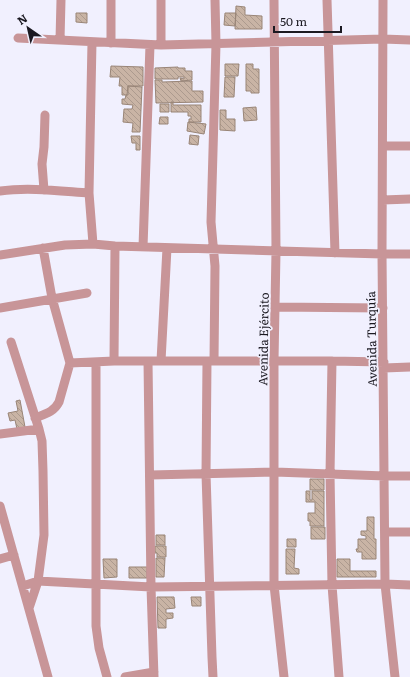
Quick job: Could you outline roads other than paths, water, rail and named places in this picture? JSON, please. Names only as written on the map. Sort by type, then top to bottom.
[{"type":"street","points":[[60,40],[61,0]]},
{"type":"street","points":[[111,0],[111,43]]},
{"type":"street","points":[[161,0],[161,45]]},
{"type":"street","points":[[214,677],[212,657],[206,474],[215,266],[211,222],[216,44],[215,0]]},
{"type":"street","name":"Avenida Ejército","points":[[274,0],[276,251],[274,361],[274,585],[284,677]]},
{"type":"street","points":[[327,0],[335,253]]},
{"type":"street","name":"Avenida Turquía","points":[[383,0],[382,254],[385,584],[395,677]]},
{"type":"street","points":[[18,38],[161,45],[383,39],[410,40]]},
{"type":"street","points":[[92,42],[89,193],[93,244]]},
{"type":"street","points":[[142,247],[150,44]]},
{"type":"street","points":[[44,190],[42,164],[45,115]]},
{"type":"street","points":[[383,146],[410,146]]},
{"type":"street","points":[[0,191],[44,190],[89,193]]},
{"type":"street","points":[[383,200],[410,199]]},
{"type":"street","points":[[0,255],[65,245],[93,244],[167,248],[410,254]]},
{"type":"street","points":[[114,362],[115,246]]},
{"type":"street","points":[[35,418],[50,412],[56,407],[59,402],[70,363],[52,298],[43,248]]},
{"type":"street","points":[[161,361],[167,248]]},
{"type":"street","points":[[0,308],[86,292]]},
{"type":"street","points":[[275,307],[383,308]]},
{"type":"street","points":[[11,342],[42,441],[44,534],[38,581],[29,608]]},
{"type":"street","points":[[125,677],[154,674],[151,587],[148,361]]},
{"type":"street","points":[[70,363],[148,361],[332,361],[410,367]]},
{"type":"street","points":[[332,361],[330,474],[332,585],[339,677]]},
{"type":"street","points":[[96,362],[97,633],[99,648],[107,677]]},
{"type":"street","points":[[0,434],[39,429]]},
{"type":"street","points":[[150,475],[274,472],[410,476]]},
{"type":"street","points":[[0,506],[48,677]]},
{"type":"street","points":[[385,532],[410,532]]},
{"type":"street","points":[[0,559],[14,555]]},
{"type":"street","points":[[22,586],[38,581],[151,587],[410,585]]}]
